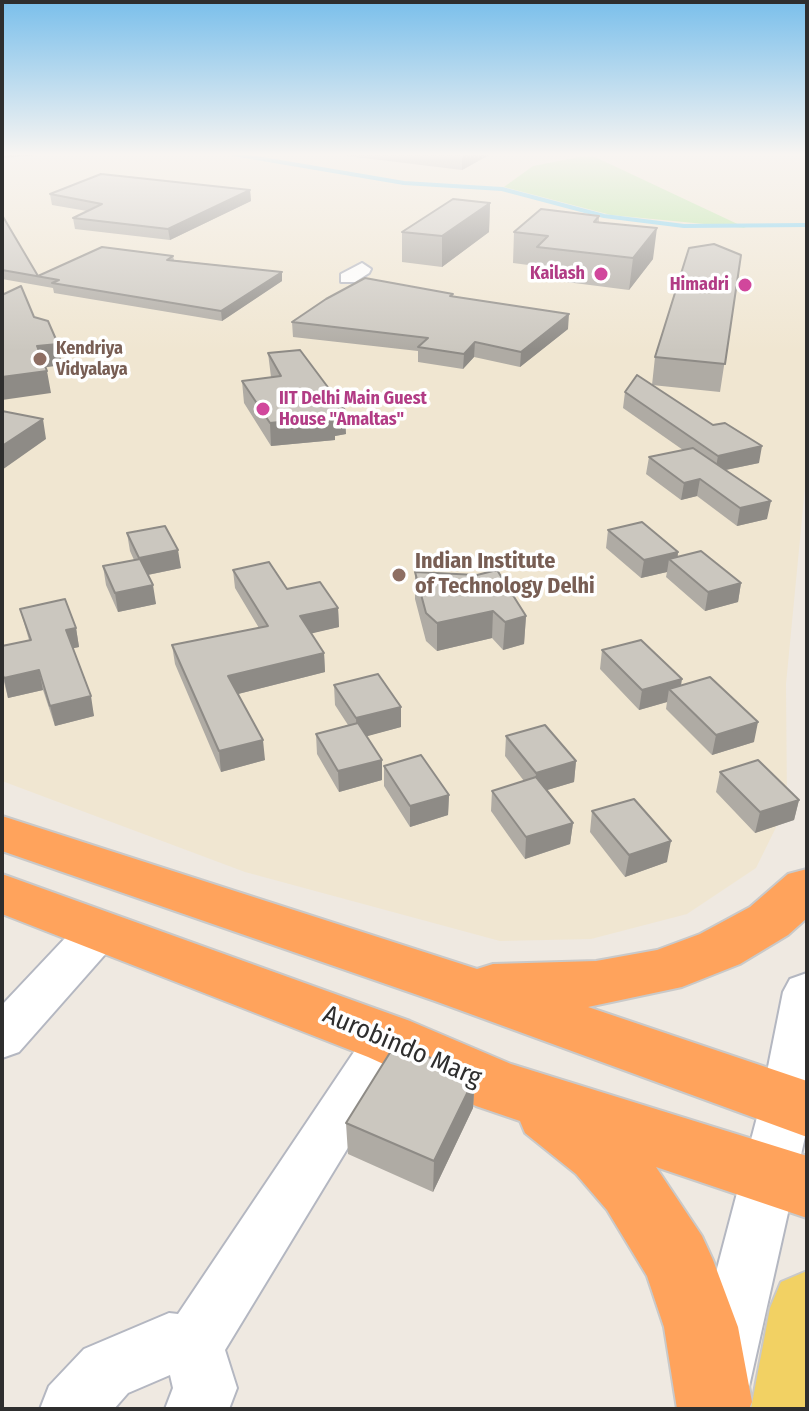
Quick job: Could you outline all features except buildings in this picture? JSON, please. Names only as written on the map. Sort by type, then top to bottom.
[{"type":"highway","points":[[2,833],[455,985],[797,1105]]},
{"type":"highway","points":[[455,985],[550,987],[596,984],[662,971],[733,942],[769,921],[807,888]]},
{"type":"highway","name":"Aurobindo Marg","points":[[2,893],[389,1039],[498,1087],[788,1181]]},
{"type":"highway","points":[[498,1087],[551,1115],[599,1153],[642,1201],[677,1260],[697,1314],[712,1406]]},
{"type":"main road","points":[[790,1409],[807,1308]]},
{"type":"street","points":[[2,1038],[100,930]]},
{"type":"street","points":[[712,1406],[788,1181],[807,992]]},
{"type":"street","points":[[197,1409],[205,1388],[193,1345],[389,1039]]},
{"type":"street","points":[[72,1409],[106,1371],[169,1344],[193,1345]]},
{"type":"shaded area","name":"Indian Institute of Technology Delhi","points":[[2,220],[807,220],[807,467],[786,684],[787,805],[756,868],[687,914],[591,939],[500,941],[245,872],[2,781]]},
{"type":"green space","points":[[661,220],[729,220],[746,228]]},
{"type":"waterway","points":[[635,220],[684,226],[807,225]]},
{"type":"place","name":"Kailash","points":[[601,274]]},
{"type":"place","name":"Himadri","points":[[745,285]]},
{"type":"place","name":"Kendriya Vidyalaya","points":[[40,359]]},
{"type":"place","name":"IIT Delhi Main Guest House \"Amaltas\"","points":[[263,409]]},
{"type":"place","name":"Indian Institute of Technology Delhi","points":[[399,575]]}]
